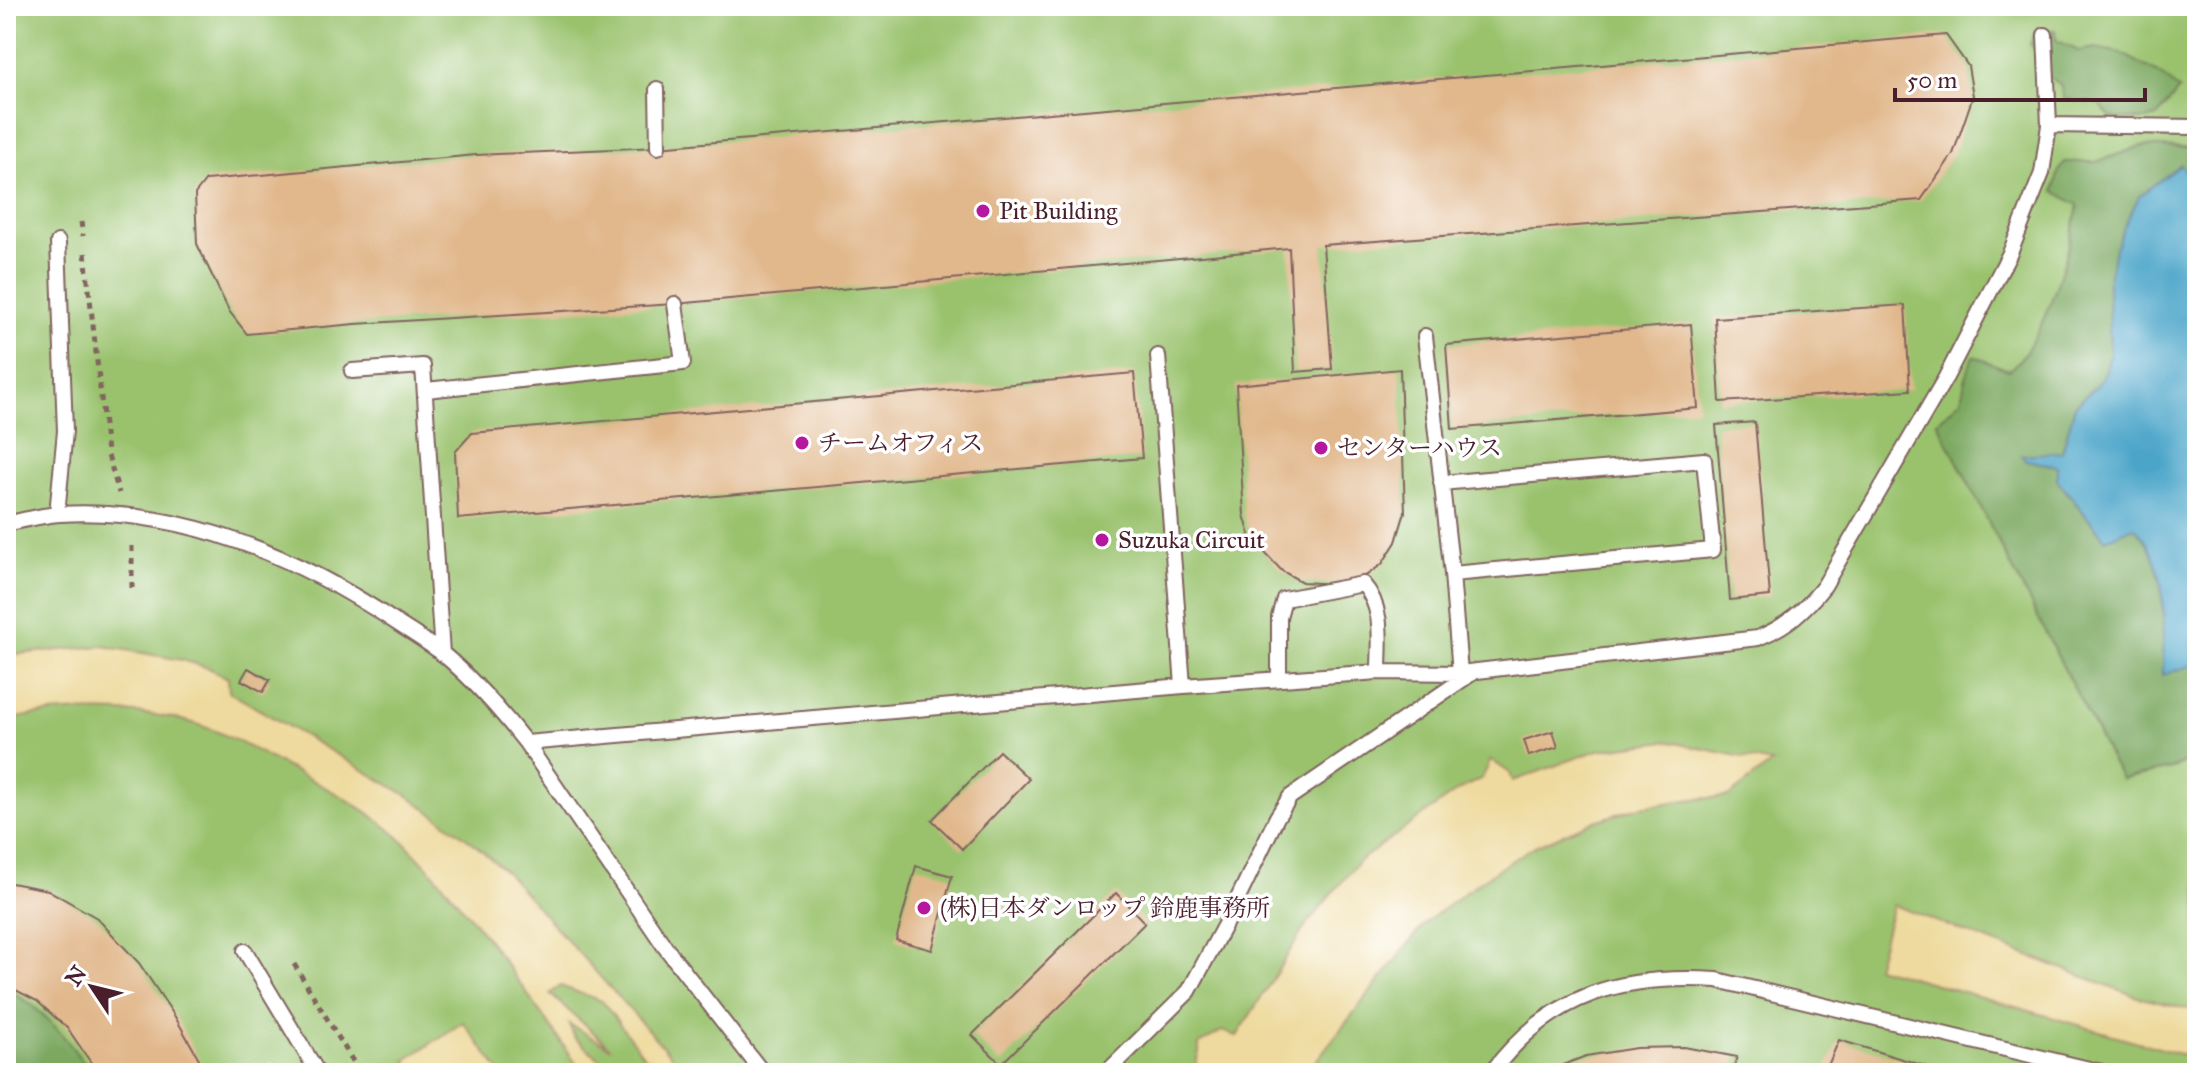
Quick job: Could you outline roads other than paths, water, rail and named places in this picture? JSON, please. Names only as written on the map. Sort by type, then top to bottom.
[{"type":"lane","points":[[526,743],[1183,686],[1379,672],[1467,672],[1758,638],[1780,628],[1811,603],[1824,586],[1946,377],[2010,253],[2042,173],[2049,125],[2045,35]]},
{"type":"lane","points":[[657,89],[658,147]]},
{"type":"lane","points":[[2049,125],[2197,127]]},
{"type":"lane","points":[[57,514],[65,431],[58,242]]},
{"type":"lane","points":[[426,390],[683,363],[675,304]]},
{"type":"lane","points":[[1425,336],[1452,574],[1467,672]]},
{"type":"lane","points":[[1158,356],[1183,686]]},
{"type":"lane","points":[[352,371],[423,366],[442,654]]},
{"type":"lane","points":[[1441,483],[1704,460],[1713,550],[1452,574]]},
{"type":"lane","points":[[6,524],[57,514],[104,513],[146,518],[237,540],[289,561],[360,598],[442,654],[501,711],[526,743],[665,947],[763,1073]]},
{"type":"lane","points":[[1279,679],[1279,617],[1284,599],[1363,584],[1375,600],[1379,613],[1379,672]]},
{"type":"lane","points":[[1106,1073],[1189,991],[1290,797],[1467,672]]},
{"type":"lane","points":[[245,951],[318,1073]]},
{"type":"lane","points":[[1491,1073],[1531,1029],[1553,1013],[1583,997],[1622,984],[1670,977],[1717,980],[2106,1073]]},
{"type":"water","points":[[2181,165],[2197,183],[2197,664],[2163,675],[2163,597],[2155,559],[2146,542],[2134,527],[2105,539],[2057,479],[2057,466],[2026,460],[2021,455],[2062,452],[2075,406],[2098,384],[2106,371],[2110,355],[2108,284],[2115,248],[2139,196]]},
{"type":"place","name":"Pit Building","points":[[983,211]]},
{"type":"place","name":"チームオフィス","points":[[802,443]]},
{"type":"place","name":"センターハウス","points":[[1321,448]]},
{"type":"place","name":"Suzuka Circuit","points":[[1102,540]]},
{"type":"place","name":"(株)日本ダンロップ 鈴鹿事務所","points":[[924,908]]}]
